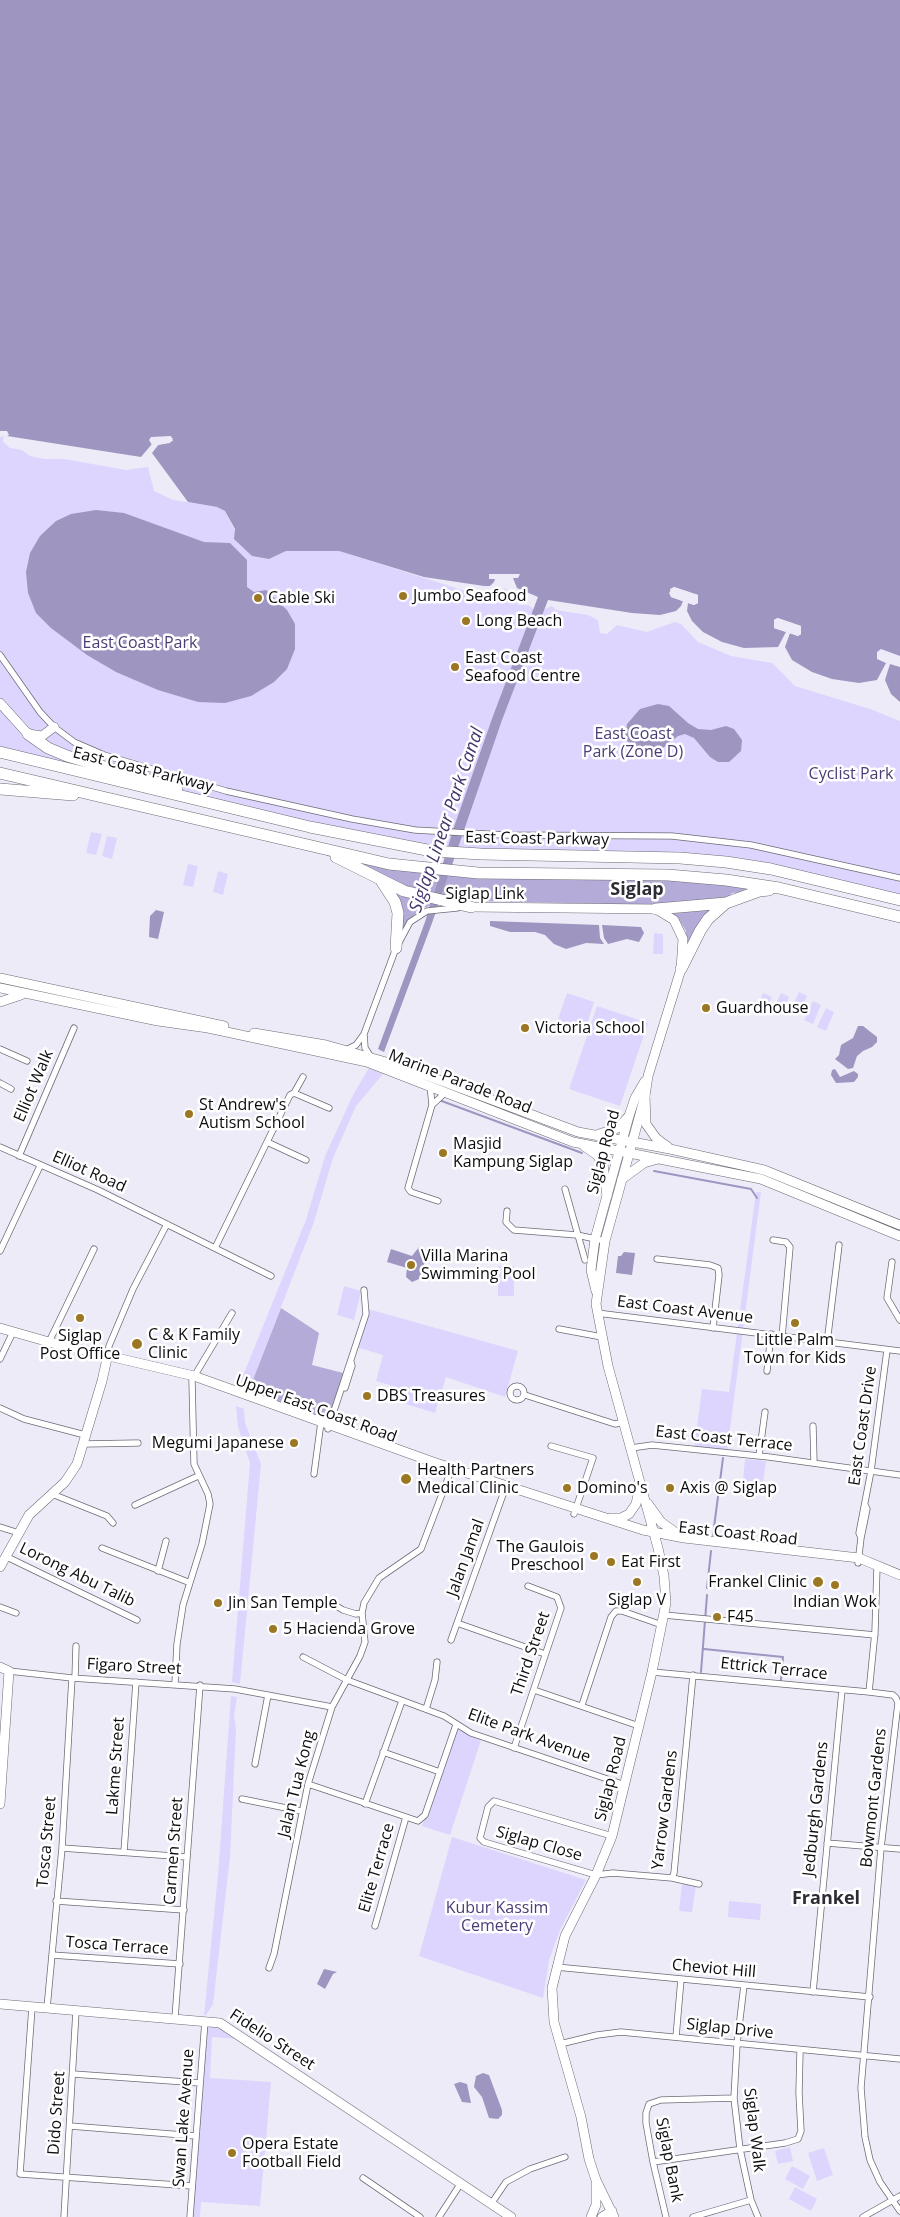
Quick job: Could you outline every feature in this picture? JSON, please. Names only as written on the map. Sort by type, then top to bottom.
[{"type":"highway","points":[[28,734],[48,748],[67,756],[220,800],[273,819]]},
{"type":"highway","name":"East Coast Parkway","points":[[0,752],[273,819],[445,852],[680,858],[726,862],[771,869],[900,900]]},
{"type":"highway","points":[[0,773],[389,864],[443,871],[529,875],[668,876],[726,880],[779,888],[900,917]]},
{"type":"highway","points":[[0,788],[61,795],[82,793]]},
{"type":"highway","points":[[309,846],[354,865],[396,888],[444,905],[471,907]]},
{"type":"highway","points":[[378,878],[391,894],[398,913],[396,948]]},
{"type":"highway","points":[[656,909],[726,903],[759,891],[779,888]]},
{"type":"highway","points":[[682,969],[700,931],[708,919],[726,903]]},
{"type":"main road","points":[[0,703],[28,734],[42,736],[54,727]]},
{"type":"main road","name":"Siglap Link","points":[[471,907],[656,909]]},
{"type":"main road","name":"Siglap Road","points":[[597,1294],[591,1270],[595,1239],[620,1151],[627,1141],[645,1096],[648,1076],[682,969],[683,944],[681,931],[674,920],[656,909]]},
{"type":"main road","name":"Marine Parade Road","points":[[0,978],[160,1014],[346,1050],[415,1071],[567,1129],[594,1136],[670,1149],[770,1172],[900,1225]]},
{"type":"main road","name":"Marine Parade Road","points":[[0,988],[367,1062],[582,1144],[761,1179],[900,1236]]},
{"type":"main road","points":[[0,1002],[9,997],[24,994]]},
{"type":"main road","name":"Siglap Road","points":[[613,2214],[596,2180],[581,2117],[560,2046],[553,2015],[552,1988],[565,1936],[598,1874],[612,1836],[652,1672],[666,1603],[664,1576],[655,1536],[597,1313],[597,1294],[605,1242],[629,1153],[627,1141],[629,1116],[635,1098],[648,1076]]},
{"type":"main road","points":[[645,1096],[646,1124],[656,1138],[670,1149]]},
{"type":"main road","points":[[594,1136],[618,1128],[629,1116]]},
{"type":"main road","points":[[582,1144],[597,1155],[603,1164],[607,1196]]},
{"type":"main road","points":[[622,1180],[644,1163],[660,1158]]},
{"type":"main road","name":"Upper East Coast Road","points":[[0,1328],[12,1334]]},
{"type":"main road","name":"Upper East Coast Road","points":[[0,1333],[12,1334],[193,1378],[506,1488]]},
{"type":"main road","points":[[0,1567],[29,1515],[74,1470],[107,1357]]},
{"type":"main road","points":[[604,1518],[621,1518],[629,1514],[636,1504],[640,1483]]},
{"type":"main road","name":"East Coast Road","points":[[506,1488],[575,1512],[655,1536],[858,1561]]},
{"type":"main road","points":[[645,1500],[661,1522],[684,1538]]},
{"type":"main road","name":"East Coast Road","points":[[575,1512],[604,1518],[655,1536],[684,1538],[858,1561],[900,1575]]},
{"type":"main road","name":"East Coast Road","points":[[877,1568],[900,1580]]},
{"type":"main road","name":"Figaro Street","points":[[0,1667],[9,1671]]},
{"type":"main road","points":[[0,1804],[9,1671]]},
{"type":"main road","name":"Fidelio Street","points":[[0,2004],[221,2023],[511,2217]]},
{"type":"main road","points":[[591,2217],[596,2206],[596,2180]]},
{"type":"main road","points":[[602,2217],[613,2214]]},
{"type":"street","points":[[0,655],[30,700],[54,727],[74,742],[92,751],[211,788],[352,819],[415,830],[504,835],[672,836],[751,845],[900,878]]},
{"type":"street","name":"Siglap Link","points":[[346,1050],[356,1045],[364,1034],[396,948],[410,922],[426,911],[444,905]]},
{"type":"street","name":"Elliot Walk","points":[[19,1156],[74,1028]]},
{"type":"street","points":[[364,1034],[365,1048],[371,1057]]},
{"type":"street","points":[[0,1049],[27,1061]]},
{"type":"street","points":[[215,1248],[290,1094],[294,1093],[303,1077]]},
{"type":"street","points":[[0,1084],[11,1089]]},
{"type":"street","points":[[430,1085],[432,1105],[408,1186],[410,1191],[438,1201]]},
{"type":"street","points":[[432,1105],[446,1092]]},
{"type":"street","points":[[294,1093],[329,1108]]},
{"type":"street","points":[[267,1142],[306,1160]]},
{"type":"street","name":"Elliot Road","points":[[0,1147],[98,1190],[271,1276]]},
{"type":"street","points":[[0,1251],[40,1166]]},
{"type":"street","name":"Siglap Road","points":[[566,1189],[584,1260]]},
{"type":"street","points":[[507,1212],[506,1222],[514,1230],[577,1235],[605,1242]]},
{"type":"street","points":[[107,1357],[109,1346],[133,1289],[167,1224]]},
{"type":"street","points":[[772,1240],[786,1242],[790,1247],[782,1337]]},
{"type":"street","points":[[828,1343],[839,1245]]},
{"type":"street","points":[[48,1344],[94,1249]]},
{"type":"street","points":[[658,1260],[710,1265],[718,1268],[719,1275],[713,1328]]},
{"type":"street","points":[[892,1262],[887,1298],[895,1315],[900,1320]]},
{"type":"street","points":[[314,1474],[326,1426],[351,1362],[366,1309],[364,1290]]},
{"type":"street","points":[[175,1683],[177,1644],[188,1582],[202,1544],[210,1504],[208,1494],[194,1464],[193,1378],[232,1313]]},
{"type":"street","name":"East Coast Avenue","points":[[597,1313],[900,1352]]},
{"type":"street","points":[[559,1329],[602,1338]]},
{"type":"street","points":[[0,1358],[12,1334]]},
{"type":"street","name":"East Coast Avenue","points":[[767,1371],[771,1334]]},
{"type":"street","name":"East Coast Drive","points":[[858,1561],[861,1538],[859,1533],[871,1471],[887,1350]]},
{"type":"street","points":[[525,1395],[615,1424],[624,1422]]},
{"type":"street","points":[[0,1408],[24,1419],[84,1440],[138,1443]]},
{"type":"street","points":[[759,1456],[765,1412]]},
{"type":"street","name":"East Coast Terrace","points":[[813,1426],[814,1463]]},
{"type":"street","name":"East Coast Terrace","points":[[631,1448],[652,1445],[759,1456],[900,1475]]},
{"type":"street","points":[[551,1446],[593,1458],[575,1512]]},
{"type":"street","name":"Jalan Tua Kong","points":[[269,1968],[274,1954],[308,1784],[332,1707],[360,1656],[365,1642],[362,1613],[366,1598],[379,1578],[422,1546],[451,1470]]},
{"type":"street","points":[[135,1505],[198,1476]]},
{"type":"street","name":"Jalan Jamal","points":[[451,1640],[506,1488]]},
{"type":"street","points":[[52,1494],[107,1516],[113,1523]]},
{"type":"street","points":[[0,1527],[18,1533]]},
{"type":"street","points":[[158,1570],[166,1541]]},
{"type":"street","points":[[102,1548],[188,1582]]},
{"type":"street","name":"Lorong Abu Talib","points":[[5,1556],[137,1620]]},
{"type":"street","points":[[868,1692],[875,1635],[877,1568]]},
{"type":"street","name":"Third Street","points":[[514,1748],[561,1604],[557,1597],[528,1586]]},
{"type":"street","points":[[328,1601],[343,1610],[356,1614],[362,1613]]},
{"type":"street","points":[[0,1607],[16,1613]]},
{"type":"street","points":[[582,1705],[611,1617],[616,1611],[663,1620],[875,1635]]},
{"type":"street","points":[[457,1623],[545,1654]]},
{"type":"street","name":"Tosca Street","points":[[47,2008],[62,1848],[76,1646]]},
{"type":"street","name":"Elite Park Avenue","points":[[303,1657],[346,1680],[444,1716],[472,1733],[625,1785]]},
{"type":"street","points":[[426,1709],[435,1680],[437,1662]]},
{"type":"street","name":"Figaro Street","points":[[9,1671],[74,1678],[200,1685],[332,1707]]},
{"type":"street","name":"Ettrick Terrace","points":[[652,1672],[893,1695]]},
{"type":"street","name":"Yarrow Gardens","points":[[598,1874],[672,1878],[693,1675]]},
{"type":"street","name":"Lakme Street","points":[[124,1852],[136,1682]]},
{"type":"street","name":"Carmen Street","points":[[175,2018],[200,1685]]},
{"type":"street","points":[[534,1690],[639,1726]]},
{"type":"street","name":"Jedburgh Gardens","points":[[813,1992],[842,1690]]},
{"type":"street","points":[[255,1764],[268,1695]]},
{"type":"street","name":"Bowmont Gardens","points":[[893,1695],[898,1703],[882,1848],[861,2088],[865,2137],[874,2172],[900,2211]]},
{"type":"street","name":"Elite Terrace","points":[[365,1804],[402,1700]]},
{"type":"street","name":"Elite Terrace","points":[[308,1784],[418,1821],[422,1820],[456,1725]]},
{"type":"street","points":[[383,1752],[440,1772]]},
{"type":"street","points":[[242,1799],[301,1812]]},
{"type":"street","name":"Siglap Close","points":[[598,1874],[480,1840],[488,1807],[491,1802],[497,1801],[612,1836]]},
{"type":"street","name":"Elite Terrace","points":[[375,1926],[406,1817]]},
{"type":"street","points":[[827,1843],[900,1849]]},
{"type":"street","points":[[62,1848],[187,1856]]},
{"type":"street","points":[[672,1878],[699,1884]]},
{"type":"street","points":[[56,1901],[184,1910]]},
{"type":"street","name":"Tosca Terrace","points":[[52,1955],[180,1964]]},
{"type":"street","name":"Cheviot Hill","points":[[556,1967],[870,1997]]},
{"type":"street","points":[[676,2037],[681,1979]]},
{"type":"street","name":"Siglap Walk","points":[[744,1985],[737,2044],[734,2098],[740,2149],[751,2200],[758,2217]]},
{"type":"street","points":[[32,2007],[20,2174],[192,2186]]},
{"type":"street","name":"Dido Street","points":[[64,2217],[76,2011]]},
{"type":"street","name":"Swan Lake Avenue","points":[[190,2217],[205,2021]]},
{"type":"street","name":"Siglap Drive","points":[[560,2046],[560,2044],[616,2032],[800,2051],[900,2059]]},
{"type":"street","points":[[652,2162],[785,2143],[798,2139],[801,2131],[799,2094],[800,2051]]},
{"type":"street","points":[[73,2074],[200,2084]]},
{"type":"street","name":"Siglap Bank","points":[[666,2217],[652,2162],[646,2118],[647,2108],[652,2102],[734,2098]]},
{"type":"street","points":[[70,2126],[196,2136]]},
{"type":"street","points":[[491,2204],[506,2182],[530,2169],[565,2157]]},
{"type":"street","points":[[363,2178],[420,2217]]},
{"type":"street","points":[[439,2217],[460,2183]]},
{"type":"street","points":[[863,2217],[900,2196]]},
{"type":"street","name":"Siglap Bank","points":[[693,2217],[751,2200]]},
{"type":"green space","name":"East Coast Park","points":[[4,436],[3,442],[10,448],[22,450],[30,456],[44,459],[64,459],[126,470],[148,467],[154,491],[173,500],[217,507],[225,511],[236,533],[252,556],[269,559],[286,551],[339,551],[478,595],[494,594],[505,588],[519,605],[528,605],[534,609],[545,609],[552,606],[556,610],[588,615],[598,620],[600,633],[607,634],[617,625],[647,632],[675,622],[681,624],[698,642],[731,656],[772,663],[795,686],[870,709],[900,721],[900,900],[726,862],[432,851],[0,752],[0,437]]},
{"type":"green space","points":[[91,832],[102,834],[96,855],[86,853]]},
{"type":"green space","points":[[107,836],[117,838],[112,859],[102,856]]},
{"type":"green space","points":[[188,864],[198,866],[193,887],[183,885]]},
{"type":"green space","points":[[218,871],[228,874],[223,895],[213,892]]},
{"type":"green space","points":[[654,933],[663,934],[663,954],[653,954]]},
{"type":"green space","points":[[799,992],[807,996],[799,1015],[790,1011]]},
{"type":"green space","points":[[567,993],[594,1002],[585,1031],[557,1022]]},
{"type":"green space","points":[[763,993],[772,997],[763,1015],[755,1012]]},
{"type":"green space","points":[[781,993],[789,997],[781,1015],[772,1012]]},
{"type":"green space","points":[[813,1001],[821,1005],[813,1024],[804,1020]]},
{"type":"green space","points":[[597,1006],[648,1023],[620,1106],[569,1089]]},
{"type":"green space","points":[[826,1008],[834,1012],[826,1031],[817,1027]]},
{"type":"green space","points":[[369,1068],[383,1074],[356,1106],[333,1158],[314,1222],[250,1387],[240,1383],[306,1220],[325,1156],[353,1095]]},
{"type":"green space","points":[[756,1192],[761,1192],[727,1452],[694,1448],[702,1389],[729,1392]]},
{"type":"green space","points":[[498,1266],[514,1266],[514,1296],[498,1296]]},
{"type":"green space","points":[[344,1286],[361,1291],[354,1320],[337,1315]]},
{"type":"green space","points":[[368,1309],[518,1351],[505,1397],[446,1377],[435,1413],[387,1398],[390,1385],[376,1381],[383,1355],[356,1347]]},
{"type":"green space","points":[[236,1406],[244,1409],[245,1423],[261,1464],[240,1684],[232,1682],[250,1463],[238,1427]]},
{"type":"green space","points":[[745,1459],[766,1461],[763,1483],[743,1481]]},
{"type":"green space","points":[[231,1696],[237,1697],[234,1715],[236,1729],[230,1857],[213,2004],[206,2015],[204,2015],[218,1875]]},
{"type":"green space","points":[[459,1730],[481,1740],[450,1835],[422,1826],[455,1731]]},
{"type":"green space","name":"Kubur Kassim Cemetery","points":[[452,1837],[586,1880],[560,1930],[549,1960],[543,1998],[419,1956]]},
{"type":"green space","points":[[682,1884],[696,1886],[692,1912],[679,1911]]},
{"type":"green space","points":[[729,1901],[761,1904],[760,1920],[728,1917]]},
{"type":"green space","points":[[206,2022],[213,2023],[237,2039],[212,2037],[210,2078],[271,2082],[260,2206],[201,2202],[200,2217],[190,2217]]},
{"type":"green space","points":[[790,2147],[793,2161],[778,2164],[775,2151]]},
{"type":"green space","points":[[824,2148],[833,2175],[817,2181],[808,2153]]},
{"type":"green space","points":[[792,2166],[810,2176],[803,2189],[785,2179]]},
{"type":"green space","points":[[795,2187],[817,2199],[811,2211],[789,2199]]},
{"type":"shaded area","points":[[0,0],[900,0],[900,656],[881,649],[877,652],[877,659],[886,663],[877,680],[859,683],[832,679],[812,672],[792,660],[785,647],[790,633],[798,636],[801,634],[801,626],[778,618],[774,620],[774,628],[786,632],[778,647],[744,648],[722,642],[703,632],[692,621],[687,611],[688,603],[694,605],[698,603],[698,595],[674,587],[669,593],[671,597],[683,601],[681,606],[676,611],[660,615],[632,613],[548,600],[502,720],[432,923],[384,1052],[378,1049],[425,922],[454,827],[493,716],[538,597],[517,588],[513,578],[518,578],[520,574],[489,574],[489,579],[495,579],[494,582],[490,586],[484,586],[424,577],[339,551],[286,551],[269,559],[252,556],[234,539],[235,529],[225,511],[217,507],[188,502],[152,453],[158,445],[170,443],[173,438],[151,437],[152,444],[141,457],[7,436],[9,435],[7,431],[0,431]]},
{"type":"shaded area","points":[[96,510],[124,513],[204,542],[230,543],[247,560],[247,587],[254,592],[266,590],[287,610],[295,624],[295,649],[287,669],[274,682],[251,696],[225,703],[198,702],[158,690],[116,672],[87,655],[51,628],[36,613],[28,593],[26,572],[30,553],[40,536],[56,521],[71,514]]},
{"type":"shaded area","points":[[890,664],[900,667],[900,702],[891,694],[885,680]]},
{"type":"shaded area","points":[[658,704],[669,706],[688,723],[698,729],[711,730],[726,726],[734,729],[742,740],[741,751],[729,762],[718,762],[710,757],[694,738],[685,734],[678,736],[658,752],[647,754],[635,750],[625,738],[627,724],[640,709]]},
{"type":"shaded area","points":[[308,847],[441,870],[430,906],[422,908],[413,916],[393,947],[396,928],[389,895],[368,874]]},
{"type":"shaded area","points":[[450,870],[668,876],[778,889],[732,893],[707,918],[693,949],[684,945],[686,931],[678,918],[671,911],[656,905],[473,901],[438,905]]},
{"type":"shaded area","points":[[156,910],[164,912],[158,939],[149,937],[150,916]]},
{"type":"shaded area","points":[[490,921],[599,925],[600,938],[604,944],[586,943],[566,949],[554,944],[545,935],[535,932],[510,932],[490,926]]},
{"type":"shaded area","points":[[602,925],[641,927],[644,933],[639,942],[627,939],[608,944],[604,938]]},
{"type":"shaded area","points":[[858,1026],[863,1026],[877,1037],[877,1042],[857,1056],[853,1068],[848,1069],[835,1059],[839,1055],[841,1045],[853,1038]]},
{"type":"shaded area","points":[[835,1069],[840,1077],[854,1071],[858,1074],[858,1077],[854,1082],[836,1083],[831,1075],[832,1070]]},
{"type":"shaded area","name":"Villa Marina Swimming Pool","points":[[419,1247],[425,1249],[427,1256],[419,1279],[412,1282],[406,1277],[407,1268],[387,1262],[391,1249],[412,1256]]},
{"type":"shaded area","points":[[624,1252],[635,1253],[632,1275],[616,1273],[618,1256],[621,1256]]},
{"type":"shaded area","points":[[281,1308],[319,1333],[312,1365],[347,1374],[331,1425],[247,1395]]},
{"type":"shaded area","points":[[324,1969],[337,1972],[333,1974],[325,1989],[317,1984]]},
{"type":"shaded area","points":[[483,2073],[489,2075],[502,2110],[502,2115],[498,2119],[489,2118],[482,2097],[474,2087],[476,2076]]},
{"type":"shaded area","points":[[460,2082],[467,2084],[471,2103],[462,2102],[454,2084]]},
{"type":"pier","points":[[171,436],[173,441],[158,445],[150,455],[156,443],[170,439],[152,440],[154,446],[140,459],[152,445],[149,440],[151,437]]},
{"type":"pier","points":[[674,587],[698,595],[698,603],[694,605],[685,602],[671,597],[670,589]],"holes":[[[674,590],[696,597],[694,602],[685,602],[684,599],[672,595]]]},
{"type":"pier","points":[[777,618],[801,626],[801,634],[798,636],[774,628],[774,620]]},
{"type":"waterway","points":[[439,1100],[582,1153]]},
{"type":"waterway","points":[[654,1171],[751,1189],[757,1198]]},
{"type":"waterway","points":[[713,1535],[723,1458]]},
{"type":"waterway","points":[[707,1588],[711,1551]]},
{"type":"waterway","points":[[701,1672],[707,1595]]},
{"type":"waterway","points":[[704,1649],[783,1657],[781,1680]]},
{"type":"place","name":"Jumbo Seafood","points":[[403,596]]},
{"type":"place","name":"Cable Ski","points":[[258,598]]},
{"type":"place","name":"Long Beach","points":[[466,621]]},
{"type":"place","name":"East Coast Seafood Centre","points":[[455,667]]},
{"type":"place","name":"Guardhouse","points":[[706,1008]]},
{"type":"place","name":"Victoria School","points":[[525,1028]]},
{"type":"place","name":"St Andrew's Autism School","points":[[189,1114]]},
{"type":"place","name":"Masjid Kampung Siglap","points":[[443,1153]]},
{"type":"place","name":"Villa Marina Swimming Pool","points":[[411,1265]]},
{"type":"place","name":"Siglap Post Office","points":[[80,1318]]},
{"type":"place","name":"Little Palm Town for Kids","points":[[795,1323]]},
{"type":"place","name":"C & K Family Clinic","points":[[137,1344]]},
{"type":"place","name":"DBS Treasures","points":[[367,1396]]},
{"type":"place","name":"Megumi Japanese","points":[[294,1443]]},
{"type":"place","name":"Health Partners Medical Clinic","points":[[406,1479]]},
{"type":"place","name":"Domino's","points":[[567,1488]]},
{"type":"place","name":"Axis @ Siglap","points":[[670,1488]]},
{"type":"place","name":"The Gaulois Preschool","points":[[594,1556]]},
{"type":"place","name":"Eat First","points":[[611,1562]]},
{"type":"place","name":"Siglap V","points":[[637,1582]]},
{"type":"place","name":"Frankel Clinic","points":[[818,1582]]},
{"type":"place","name":"Indian Wok","points":[[835,1585]]},
{"type":"place","name":"Jin San Temple","points":[[218,1603]]},
{"type":"place","name":"F45","points":[[717,1617]]},
{"type":"place","name":"5 Hacienda Grove","points":[[273,1629]]},
{"type":"place","name":"Opera Estate Football Field","points":[[232,2153]]},
{"type":"district","name":"Siglap","points":[[637,890]]},
{"type":"district","name":"Frankel","points":[[826,1899]]},
{"type":"park label","name":"East Coast Park (Zone D)","points":[[633,743]]},
{"type":"park label","name":"Cyclist Park","points":[[851,774]]},
{"type":"water label","name":"Siglap Linear Park Canal","points":[[447,820]]}]
